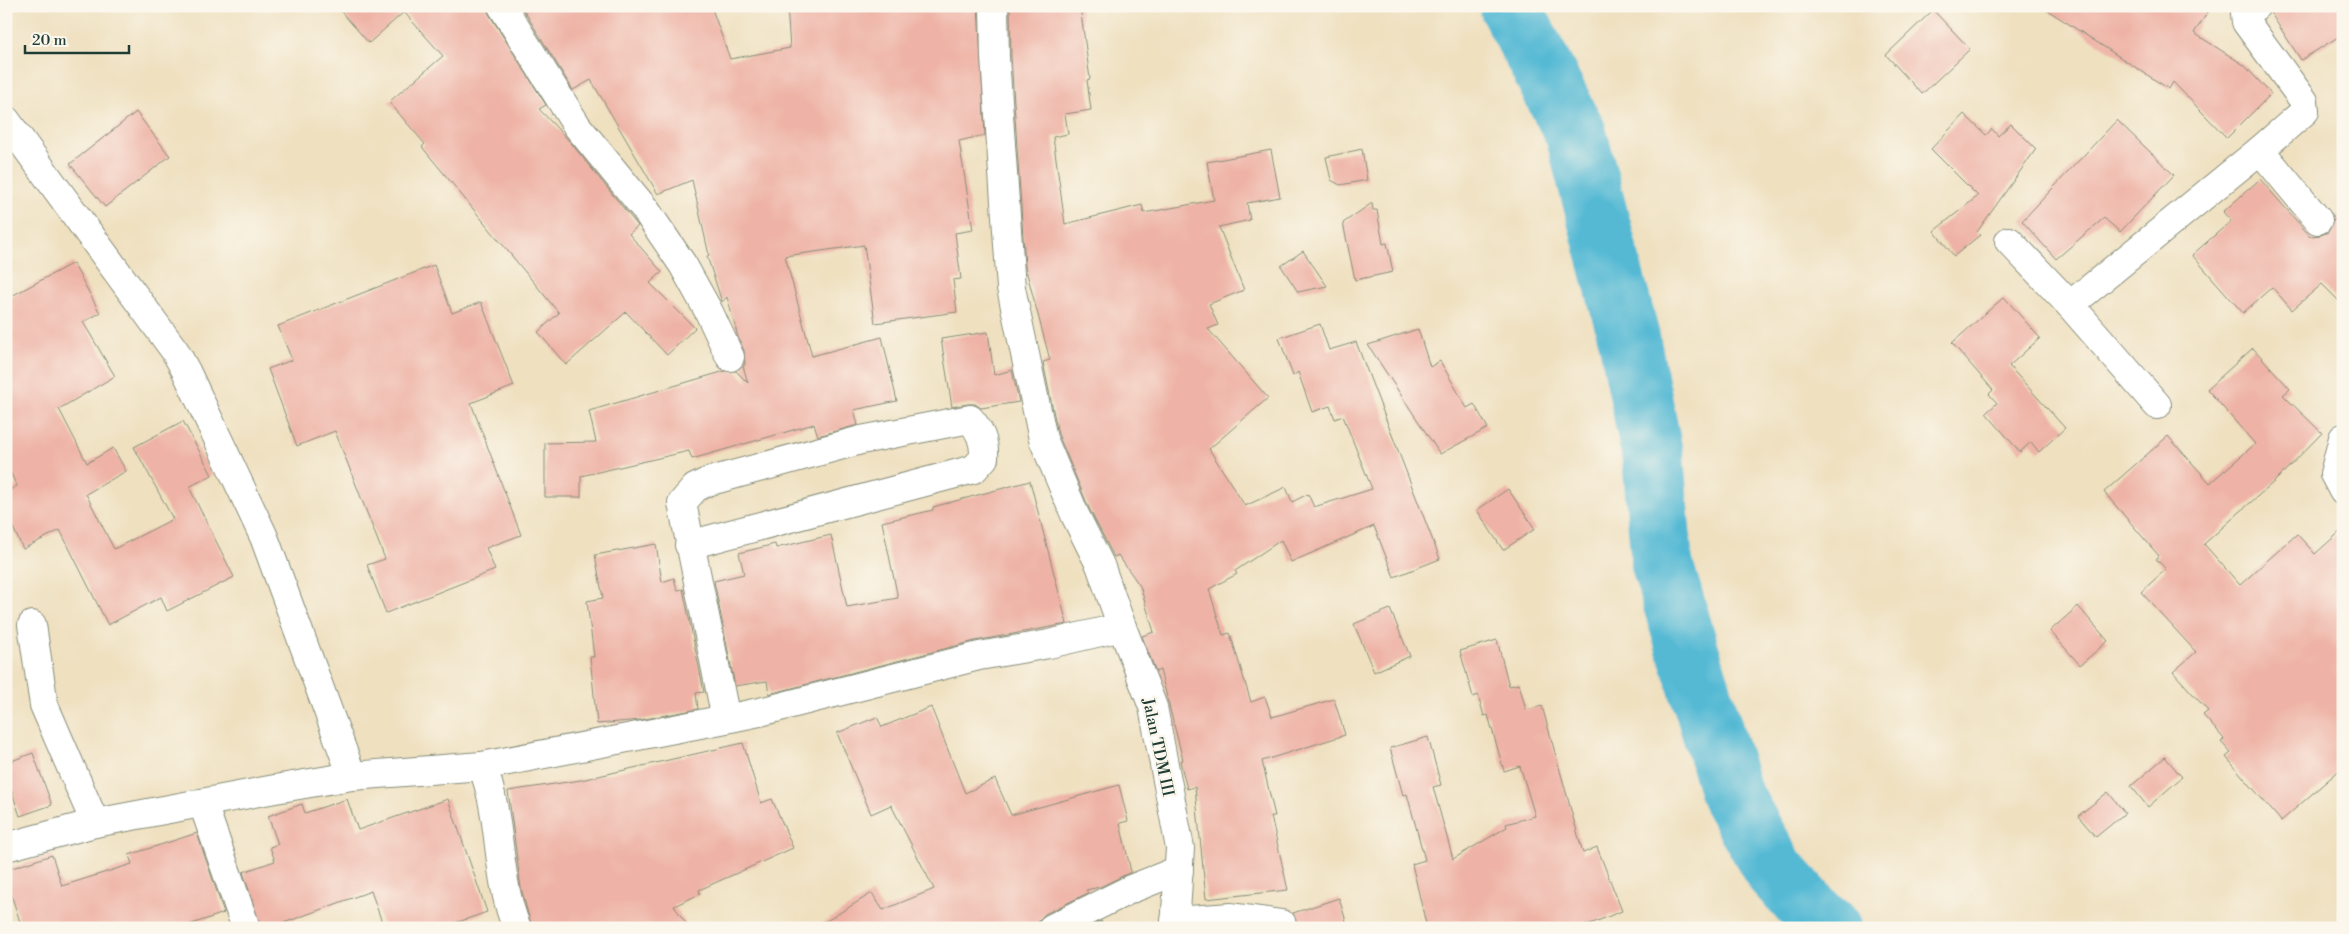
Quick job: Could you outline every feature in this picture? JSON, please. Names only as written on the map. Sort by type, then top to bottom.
[{"type":"street","points":[[502,6],[577,126],[645,209],[683,265],[709,312],[730,357]]},
{"type":"street","name":"Jalan TDM III","points":[[994,6],[1011,288],[1043,439],[1075,515],[1100,565],[1153,707],[1180,848],[1175,924]]},
{"type":"street","points":[[2070,305],[2305,111],[2304,101],[2246,22],[2246,14],[2256,6]]},
{"type":"street","points":[[6,120],[174,351],[186,372],[264,537],[352,776]]},
{"type":"street","points":[[2260,150],[2318,220]]},
{"type":"street","points":[[2009,241],[2070,305],[2157,405]]},
{"type":"street","points":[[689,546],[974,469],[984,458],[982,440],[977,426],[970,420],[861,440],[707,482],[695,488],[682,503],[689,546],[726,719]]},
{"type":"street","points":[[2343,438],[2334,474],[2343,491]]},
{"type":"street","points":[[32,625],[44,705],[95,823]]},
{"type":"street","points":[[6,847],[95,823],[352,776],[482,766],[726,719],[979,656],[1049,644],[1122,627]]},
{"type":"street","points":[[482,766],[490,787],[500,865],[516,928]]},
{"type":"street","points":[[202,804],[246,928]]},
{"type":"street","points":[[1052,928],[1131,889],[1179,870]]},
{"type":"street","points":[[1175,924],[1231,917],[1282,924],[1283,928]]},
{"type":"building","points":[[336,6],[486,6],[489,14],[546,105],[539,109],[571,143],[638,226],[629,234],[662,272],[650,283],[695,328],[667,355],[626,312],[566,365],[538,332],[559,313],[422,147],[425,144],[389,102],[443,56],[404,12],[369,43]]},
{"type":"building","points":[[521,6],[711,6],[730,59],[790,48],[787,6],[978,6],[985,135],[959,141],[973,230],[955,233],[961,279],[953,280],[957,312],[875,323],[864,245],[785,256],[812,356],[882,337],[897,401],[854,410],[858,425],[818,436],[814,424],[692,459],[689,451],[581,476],[581,497],[545,497],[545,443],[596,442],[589,411],[725,371],[736,371],[748,383],[743,366],[745,365],[744,351],[738,337],[727,297],[722,302],[707,256],[709,255],[692,180],[658,194],[591,80],[573,90]]},
{"type":"building","points":[[1010,6],[1080,6],[1090,79],[1087,80],[1091,110],[1065,114],[1068,134],[1053,137],[1065,224],[1142,205],[1144,213],[1214,200],[1207,162],[1271,150],[1280,197],[1247,203],[1250,220],[1219,227],[1244,290],[1209,304],[1218,325],[1208,329],[1268,398],[1209,449],[1245,506],[1286,487],[1292,502],[1308,494],[1314,507],[1372,489],[1343,416],[1335,419],[1330,406],[1312,412],[1298,372],[1293,376],[1279,338],[1320,324],[1329,350],[1356,342],[1440,559],[1394,577],[1374,526],[1291,562],[1281,540],[1235,571],[1237,574],[1209,589],[1223,635],[1230,633],[1251,702],[1265,697],[1272,717],[1334,699],[1345,735],[1262,761],[1275,816],[1271,816],[1288,890],[1206,899],[1195,787],[1187,789],[1180,761],[1183,760],[1160,670],[1156,672],[1142,636],[1154,632],[1140,586],[1118,555],[1114,557],[1089,508],[1058,434],[1043,362],[1050,360],[1025,266],[1011,57]]},
{"type":"building","points":[[2041,6],[2212,6],[2194,33],[2244,65],[2271,94],[2227,138],[2173,82],[2169,89]]},
{"type":"building","points":[[2271,6],[2343,6],[2343,34],[2301,60],[2270,12]]},
{"type":"building","points":[[1933,10],[1970,49],[1922,94],[1886,55]]},
{"type":"building","points":[[136,112],[170,156],[105,207],[70,164]]},
{"type":"building","points":[[1964,114],[1986,135],[1992,129],[1998,136],[2011,124],[2036,149],[1977,232],[1980,235],[1954,256],[1934,231],[1978,196],[1931,149]]},
{"type":"building","points":[[2117,120],[2174,175],[2120,232],[2104,218],[2056,259],[2022,221]]},
{"type":"building","points":[[1362,149],[1367,180],[1340,185],[1331,180],[1326,157]]},
{"type":"building","points":[[2260,179],[2310,236],[2328,232],[2333,221],[2343,213],[2343,305],[2322,284],[2292,310],[2272,287],[2243,313],[2192,255],[2231,221],[2223,212]]},
{"type":"building","points":[[1372,203],[1373,210],[1377,210],[1383,244],[1387,243],[1393,272],[1355,280],[1343,223]]},
{"type":"building","points":[[1303,251],[1327,286],[1298,292],[1281,266]]},
{"type":"building","points":[[73,263],[100,313],[83,322],[115,376],[59,409],[87,463],[113,448],[126,471],[86,494],[114,549],[173,519],[134,447],[183,421],[212,475],[189,487],[234,577],[167,611],[161,597],[108,625],[60,530],[23,549],[6,513],[6,492],[17,486],[6,464],[6,299]]},
{"type":"building","points":[[434,265],[452,313],[481,302],[514,386],[471,403],[521,535],[486,548],[495,570],[386,613],[367,565],[385,559],[335,431],[297,446],[268,369],[292,360],[278,326]]},
{"type":"building","points":[[2004,297],[2040,338],[2009,366],[2065,428],[2039,452],[2031,442],[2020,452],[1986,413],[1997,403],[1989,394],[1993,390],[1952,343]]},
{"type":"building","points":[[1418,329],[1430,367],[1440,361],[1467,408],[1474,404],[1488,428],[1440,454],[1368,345]]},
{"type":"building","points":[[988,332],[994,375],[1012,370],[1019,402],[981,408],[975,404],[952,407],[941,339]]},
{"type":"building","points":[[2253,348],[2290,389],[2283,395],[2322,433],[2277,479],[2204,544],[2240,585],[2297,534],[2315,554],[2343,529],[2343,767],[2281,821],[2226,757],[2231,753],[2221,742],[2224,739],[2203,715],[2208,711],[2173,672],[2196,652],[2141,592],[2166,569],[2156,559],[2159,556],[2104,492],[2168,436],[2210,483],[2255,444],[2207,389]]},
{"type":"building","points":[[1030,481],[1067,624],[975,641],[769,694],[767,681],[735,686],[714,581],[744,574],[739,553],[775,544],[776,548],[831,535],[847,607],[898,598],[882,522],[933,510],[933,507]]},
{"type":"building","points":[[1508,489],[1535,529],[1503,550],[1477,510]]},
{"type":"building","points":[[656,544],[662,582],[674,578],[677,590],[683,589],[704,692],[696,693],[698,709],[640,720],[597,724],[590,657],[594,657],[587,601],[603,598],[595,555]]},
{"type":"building","points":[[2078,606],[2108,641],[2080,665],[2050,631]]},
{"type":"building","points":[[1390,609],[1410,656],[1374,672],[1354,624]]},
{"type":"building","points":[[1497,640],[1509,686],[1519,684],[1526,710],[1542,706],[1583,853],[1597,847],[1622,911],[1580,928],[1427,928],[1412,864],[1425,860],[1407,794],[1403,795],[1390,748],[1428,737],[1441,785],[1433,787],[1453,859],[1507,827],[1506,824],[1535,816],[1520,766],[1504,771],[1488,715],[1484,716],[1478,695],[1473,697],[1460,651]]},
{"type":"building","points":[[931,707],[965,793],[995,779],[1011,815],[1119,785],[1128,821],[1120,823],[1131,872],[1100,887],[1086,890],[1088,893],[1045,914],[1039,920],[1036,928],[815,928],[872,893],[883,910],[934,889],[891,805],[871,814],[837,733],[877,717],[882,727]]},
{"type":"building","points":[[743,743],[761,803],[772,799],[793,848],[699,890],[700,894],[674,906],[689,928],[532,928],[521,888],[508,791],[581,780]]},
{"type":"building","points":[[33,753],[52,805],[20,816],[6,775],[6,763]]},
{"type":"building","points":[[2165,757],[2182,777],[2148,807],[2131,786]]},
{"type":"building","points":[[2108,792],[2125,813],[2096,837],[2078,816]]},
{"type":"building","points":[[347,799],[358,830],[448,799],[487,912],[441,928],[384,928],[371,891],[270,928],[261,928],[243,872],[275,861],[270,847],[278,844],[268,816],[302,804],[305,813]]},
{"type":"building","points":[[197,833],[224,913],[180,928],[22,928],[6,879],[6,870],[52,855],[62,886],[132,864],[129,855]]},
{"type":"building","points":[[1339,898],[1348,928],[1298,928],[1293,913]]},
{"type":"building","points":[[1101,921],[1104,928],[1088,928]]},
{"type":"waterway","points":[[1510,6],[1576,134],[1629,338],[1653,458],[1662,564],[1732,796],[1775,871],[1820,921],[1831,928]]}]
